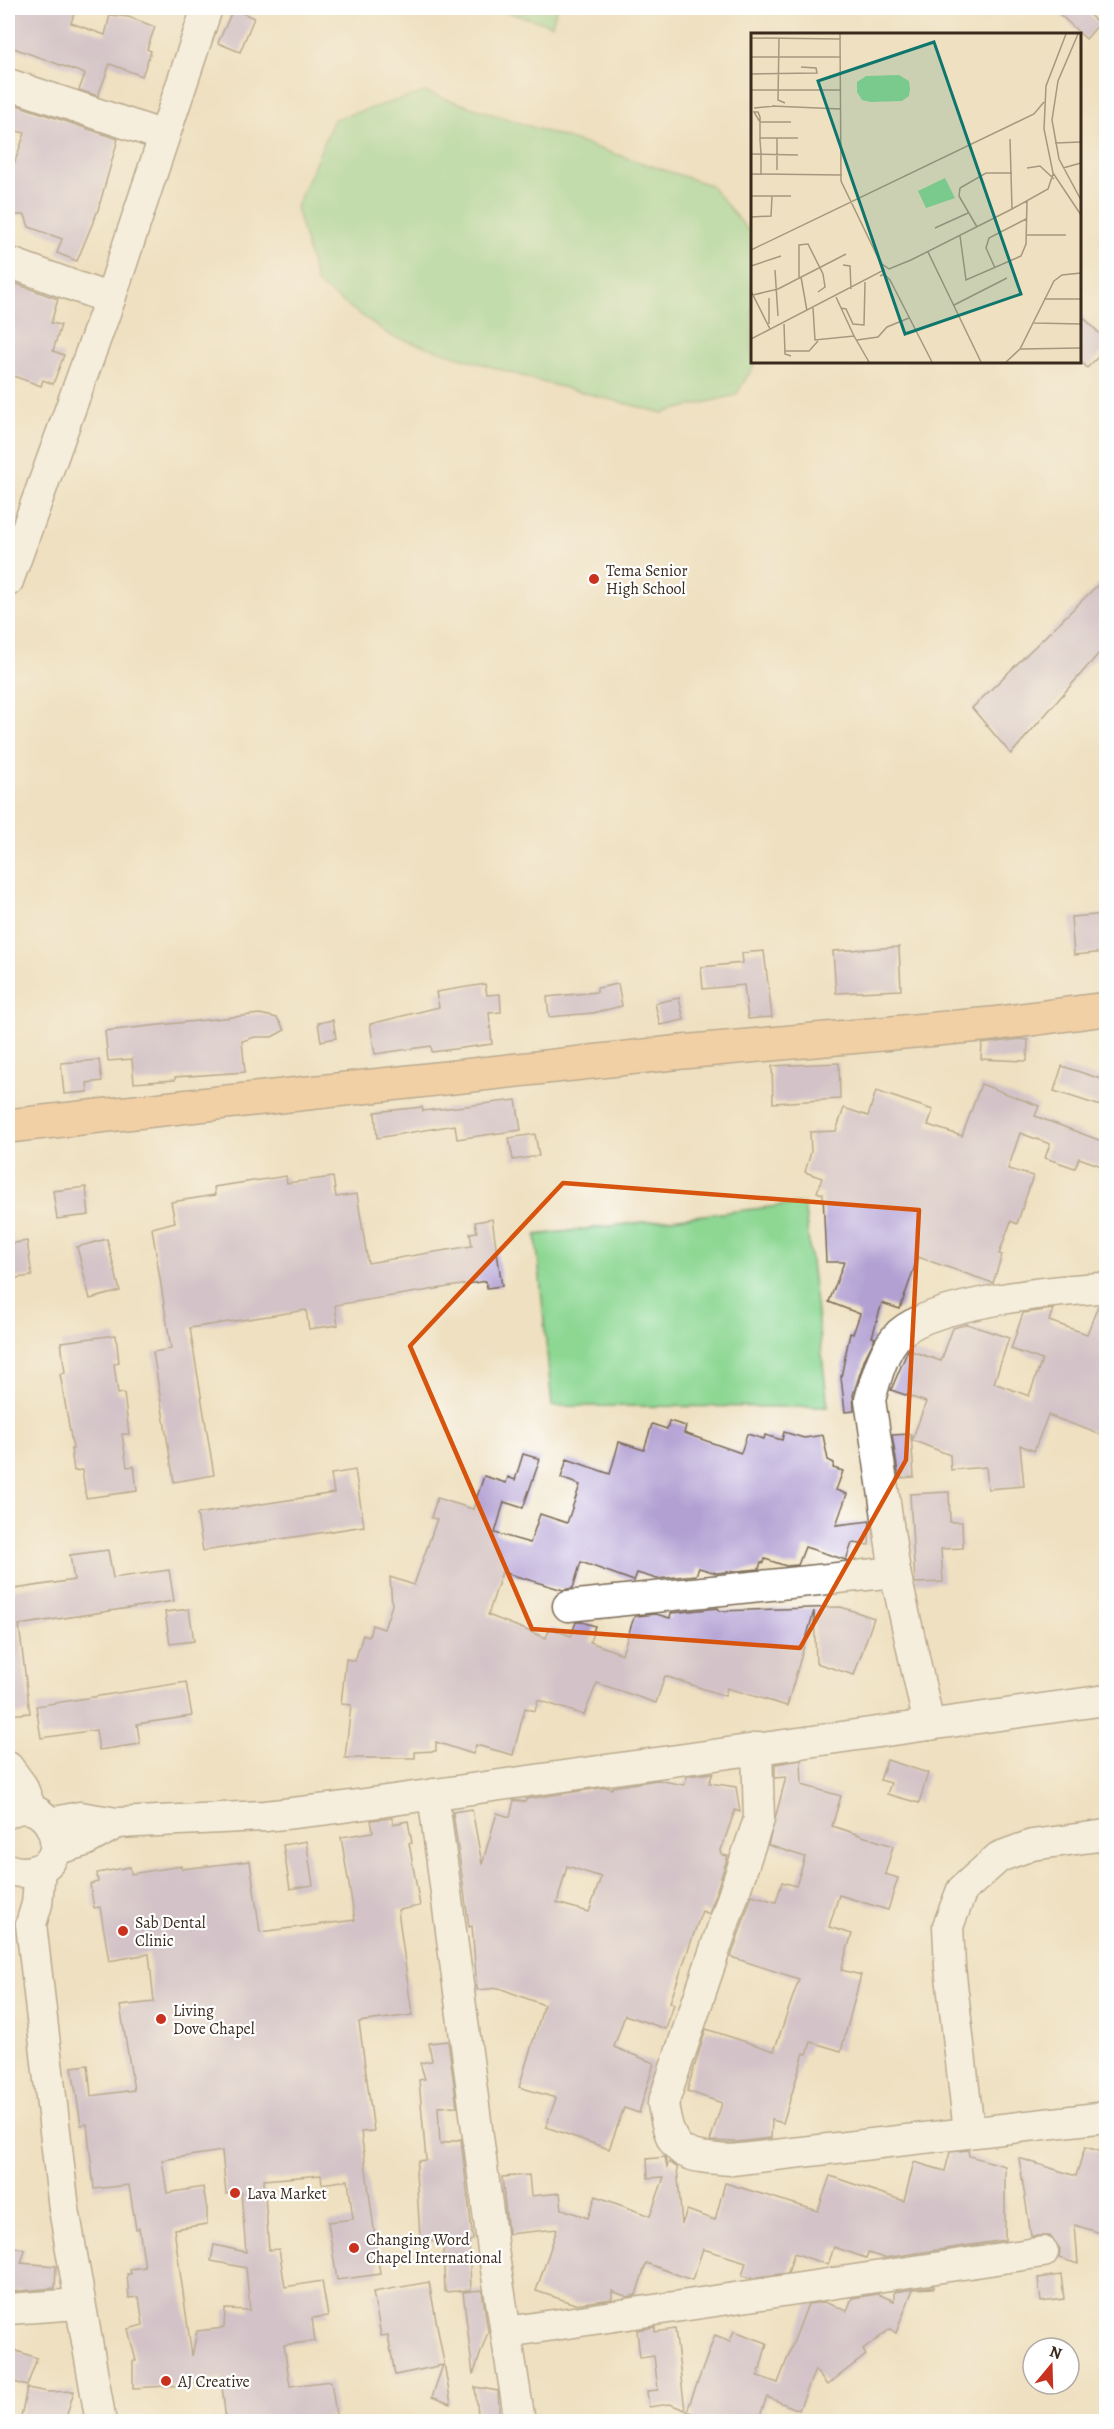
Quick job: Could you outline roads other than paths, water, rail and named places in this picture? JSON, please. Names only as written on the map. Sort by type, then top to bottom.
[{"type":"main road","points":[[9,1125],[670,1054],[992,1024],[1107,1009]]},
{"type":"street","points":[[8,581],[110,299],[207,8]]},
{"type":"street","points":[[8,84],[164,136]]},
{"type":"street","points":[[8,262],[110,299]]},
{"type":"street","points":[[929,1725],[895,1572],[870,1400],[876,1375],[900,1334],[921,1320],[1010,1297],[1107,1288]]},
{"type":"street","points":[[568,1606],[895,1572]]},
{"type":"street","points":[[37,1833],[80,1817],[117,1823],[265,1816],[1107,1700]]},
{"type":"street","points":[[757,1748],[761,1795],[759,1819],[663,2104],[667,2133],[678,2147],[696,2158],[732,2160],[969,2131],[1107,2117]]},
{"type":"street","points":[[8,1767],[22,1786],[37,1833],[37,1904],[31,1924]]},
{"type":"street","points":[[433,1794],[493,2250],[520,2421]]},
{"type":"street","points":[[9,1869],[25,1873],[37,1833]]},
{"type":"street","points":[[969,2131],[950,1967],[948,1926],[963,1890],[999,1857],[1032,1845],[1107,1835]]},
{"type":"street","points":[[9,1869],[19,1902],[31,1924],[64,2209],[101,2421]]},
{"type":"street","points":[[507,2332],[1043,2252]]},
{"type":"street","points":[[8,2309],[79,2304]]},
{"type":"place","name":"Tema Senior High School","points":[[594,579]]},
{"type":"place","name":"Sab Dental Clinic","points":[[123,1931]]},
{"type":"place","name":"Living Dove Chapel","points":[[161,2019]]},
{"type":"place","name":"Lava Market","points":[[235,2193]]},
{"type":"place","name":"Changing Word Chapel International","points":[[354,2248]]},
{"type":"place","name":"AJ Creative","points":[[166,2381]]}]
